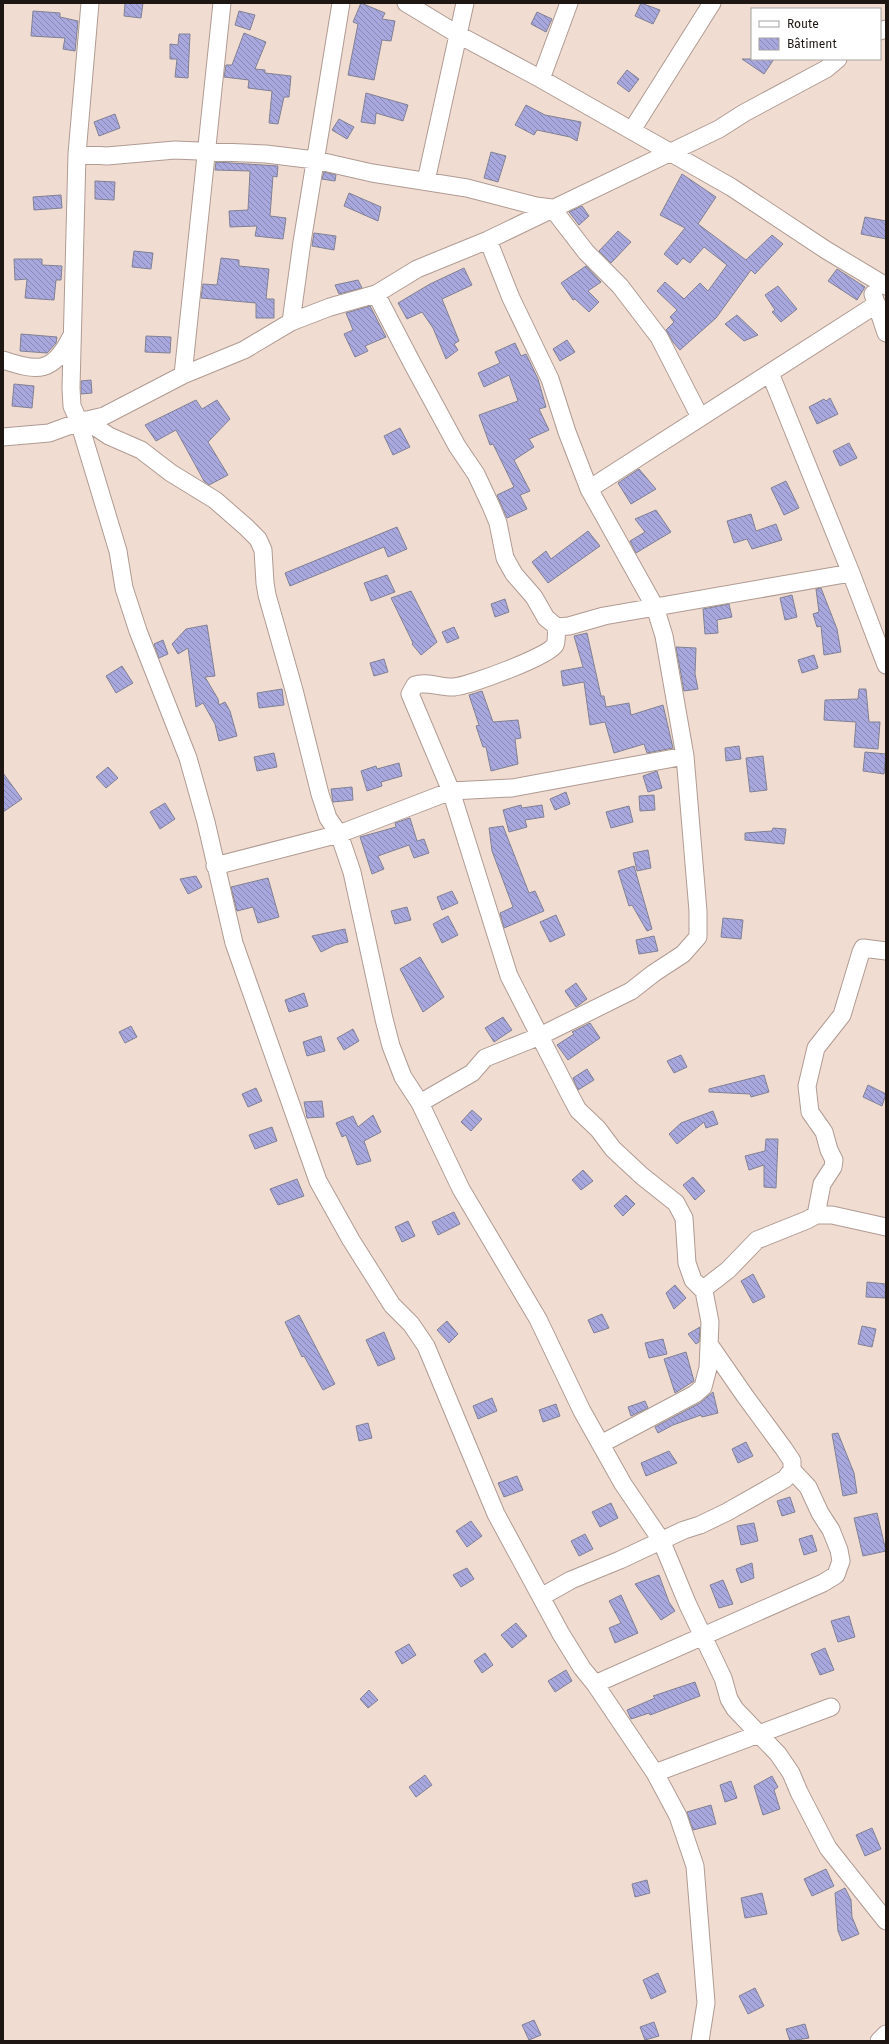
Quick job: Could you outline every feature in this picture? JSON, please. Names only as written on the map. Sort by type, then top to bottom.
[{"type":"street","points":[[90,3],[77,154],[72,336],[72,406],[82,421],[118,551],[124,588],[138,631],[188,758],[206,822],[234,943],[318,1181],[351,1240],[392,1305],[411,1324],[426,1346],[496,1514],[561,1634],[582,1668],[595,1684],[655,1773],[678,1816],[694,1866],[706,2004],[700,2041]]},
{"type":"street","points":[[183,375],[222,3]]},
{"type":"street","points":[[291,322],[315,160],[341,3]]},
{"type":"street","points":[[406,3],[457,34],[541,79],[731,187],[886,286]]},
{"type":"street","points":[[426,181],[465,3]]},
{"type":"street","points":[[541,79],[569,3]]},
{"type":"street","points":[[632,130],[712,3]]},
{"type":"street","points":[[3,437],[49,433],[82,421],[104,416],[183,375],[244,350],[291,322],[342,303],[376,294],[417,269],[488,240],[719,129],[744,113],[826,69],[837,60]]},
{"type":"street","points":[[77,154],[107,156],[175,150],[266,154],[315,160],[372,173],[474,190],[529,205],[552,208],[586,252],[620,286],[659,337],[700,417]]},
{"type":"street","points":[[420,1103],[467,1076],[485,1058],[540,1036],[631,991],[654,973],[683,954],[698,937],[698,911],[684,756],[664,636],[655,607],[589,489],[567,432],[550,379],[511,298],[488,240]]},
{"type":"street","points":[[867,275],[886,333]]},
{"type":"street","points":[[376,294],[457,446],[482,487],[498,523],[505,558],[514,574],[534,597],[546,618],[557,626],[569,626],[604,616],[851,573]]},
{"type":"street","points":[[589,489],[877,304]]},
{"type":"street","points":[[3,360],[19,365],[45,367],[53,364],[72,336]]},
{"type":"street","points":[[770,373],[851,573],[886,665]]},
{"type":"street","points":[[82,421],[109,436],[141,450],[171,473],[210,497],[233,515],[258,539],[264,558],[267,595],[294,690],[320,794],[328,818],[339,834],[352,872],[372,970],[391,1046],[403,1077],[420,1103],[461,1189],[538,1319],[582,1411],[622,1484],[661,1540],[723,1678],[729,1699],[735,1709],[778,1754],[791,1773],[799,1792],[828,1848],[886,1921]]},
{"type":"street","points":[[557,626],[555,645],[548,653],[468,684],[454,687],[420,684],[411,689],[410,694],[451,791],[509,976],[578,1110],[598,1129],[613,1149],[642,1176],[676,1204],[684,1218],[687,1263],[693,1280],[704,1291],[709,1311],[709,1344],[708,1368],[703,1387],[695,1394],[601,1444]]},
{"type":"street","points":[[215,866],[339,834],[451,791],[512,788],[684,756]]},
{"type":"street","points":[[816,1215],[822,1184],[833,1167],[834,1160],[829,1150],[824,1132],[810,1112],[806,1086],[816,1048],[842,1015],[863,948],[886,951]]},
{"type":"street","points":[[704,1291],[706,1287],[728,1270],[757,1240],[816,1215],[832,1215],[886,1227]]},
{"type":"street","points":[[541,1597],[571,1580],[620,1560],[661,1540],[700,1525],[734,1509],[784,1479],[792,1470],[792,1461],[709,1344]]},
{"type":"street","points":[[595,1684],[823,1583],[836,1575],[841,1561],[839,1550],[831,1530],[820,1513],[808,1487],[792,1470]]},
{"type":"street","points":[[655,1773],[831,1707]]},
{"type":"street","points":[[879,2041],[886,2034]]},
{"type":"building","points":[[125,3],[143,3],[141,18],[124,16]]},
{"type":"building","points":[[361,3],[385,13],[382,19],[395,21],[391,41],[382,40],[374,80],[348,75],[358,24],[353,22]]},
{"type":"building","points":[[641,3],[660,10],[653,24],[635,16]]},
{"type":"building","points":[[33,11],[60,13],[60,17],[78,21],[75,51],[63,49],[65,38],[31,36]]},
{"type":"building","points":[[239,11],[255,15],[250,30],[235,25]]},
{"type":"building","points":[[537,12],[552,19],[546,32],[531,24]]},
{"type":"building","points":[[244,33],[266,42],[255,69],[265,70],[265,73],[291,76],[289,97],[284,97],[278,124],[269,123],[272,91],[248,88],[249,80],[224,77],[226,65],[232,65]]},
{"type":"building","points":[[179,34],[190,34],[188,78],[175,77],[177,59],[170,59],[170,44],[178,45]]},
{"type":"building","points":[[742,59],[773,60],[764,74]]},
{"type":"building","points":[[627,70],[639,79],[629,92],[617,83]]},
{"type":"building","points":[[366,93],[408,105],[403,121],[376,113],[375,124],[361,122]]},
{"type":"building","points":[[526,105],[545,115],[581,122],[577,141],[570,137],[537,130],[534,135],[515,125]]},
{"type":"building","points":[[115,114],[120,128],[99,136],[94,122]]},
{"type":"building","points":[[339,119],[354,127],[347,139],[332,130]]},
{"type":"building","points":[[491,152],[506,156],[498,182],[484,178]]},
{"type":"building","points":[[216,162],[278,166],[277,177],[273,176],[270,216],[286,218],[283,239],[255,236],[257,226],[230,227],[229,211],[248,210],[250,171],[215,170]]},
{"type":"building","points":[[324,172],[336,175],[335,181],[322,179]]},
{"type":"building","points":[[682,174],[716,197],[698,224],[746,260],[772,235],[783,244],[755,274],[751,270],[716,318],[680,350],[666,330],[674,322],[670,317],[677,310],[657,291],[665,282],[684,299],[700,283],[708,291],[727,265],[704,247],[690,263],[683,258],[677,265],[664,254],[685,228],[660,215]]},
{"type":"building","points":[[95,181],[115,182],[114,200],[95,199]]},
{"type":"building","points":[[349,193],[381,207],[378,221],[344,206]]},
{"type":"building","points":[[61,195],[62,208],[34,210],[33,197]]},
{"type":"building","points":[[582,206],[589,216],[579,225],[569,212]]},
{"type":"building","points":[[865,217],[886,221],[886,239],[861,234]]},
{"type":"building","points":[[618,231],[631,242],[611,263],[599,251]]},
{"type":"building","points":[[314,233],[336,236],[334,250],[312,246]]},
{"type":"building","points":[[134,251],[153,253],[151,269],[132,267]]},
{"type":"building","points":[[221,258],[239,260],[239,266],[269,269],[266,299],[274,299],[274,318],[256,318],[256,303],[201,298],[203,284],[217,285]]},
{"type":"building","points":[[14,259],[42,259],[42,265],[62,266],[61,280],[56,280],[54,300],[25,298],[27,279],[15,280]]},
{"type":"building","points":[[586,266],[601,282],[588,291],[599,302],[589,312],[575,299],[573,300],[561,283]]},
{"type":"building","points":[[464,268],[472,285],[442,299],[459,341],[454,344],[458,350],[446,359],[433,328],[422,312],[407,319],[398,303],[430,284]]},
{"type":"building","points":[[837,269],[865,287],[857,300],[828,281]]},
{"type":"building","points":[[358,280],[362,288],[339,294],[335,285]]},
{"type":"building","points":[[778,286],[797,309],[781,322],[772,312],[775,310],[765,295]]},
{"type":"building","points":[[370,306],[386,337],[365,346],[368,351],[355,357],[344,334],[353,330],[346,313]]},
{"type":"building","points":[[737,315],[758,335],[744,341],[725,324]]},
{"type":"building","points":[[21,334],[57,337],[56,343],[47,353],[20,351]]},
{"type":"building","points":[[146,336],[171,337],[170,353],[145,352]]},
{"type":"building","points":[[567,340],[575,352],[560,361],[553,349]]},
{"type":"building","points":[[515,343],[521,356],[526,354],[538,379],[546,407],[539,409],[549,430],[529,439],[534,447],[514,460],[530,491],[520,495],[527,509],[507,518],[497,495],[514,487],[493,444],[490,445],[479,415],[518,401],[509,375],[484,387],[478,373],[500,363],[495,352]]},
{"type":"building","points":[[91,380],[92,393],[81,394],[81,381]]},
{"type":"building","points":[[14,384],[34,386],[32,408],[12,406]]},
{"type":"building","points":[[830,398],[838,414],[817,424],[809,407],[824,399],[826,401]]},
{"type":"building","points":[[196,400],[202,409],[217,400],[230,419],[208,442],[228,475],[209,485],[204,481],[176,430],[156,441],[145,425]]},
{"type":"building","points":[[400,428],[410,447],[393,455],[384,436]]},
{"type":"building","points":[[849,443],[857,458],[840,466],[833,451]]},
{"type":"building","points":[[639,469],[656,489],[631,504],[618,483]]},
{"type":"building","points":[[786,481],[799,508],[784,515],[771,488]]},
{"type":"building","points":[[656,510],[671,532],[636,553],[630,541],[645,532],[635,519]]},
{"type":"building","points":[[751,514],[756,531],[776,524],[782,540],[752,549],[747,539],[734,543],[727,521]]},
{"type":"building","points":[[397,527],[407,549],[388,557],[384,547],[290,586],[285,573]]},
{"type":"building","points":[[588,531],[600,546],[548,583],[532,562],[546,551],[551,559]]},
{"type":"building","points":[[387,575],[395,592],[371,601],[364,583]]},
{"type":"building","points":[[821,588],[837,629],[841,652],[824,655],[821,626],[817,627],[813,614],[819,612],[816,589]]},
{"type":"building","points":[[411,591],[437,642],[421,655],[412,644],[413,643],[391,598]]},
{"type":"building","points":[[792,595],[797,617],[785,620],[780,598]]},
{"type":"building","points":[[505,599],[509,612],[495,617],[491,604]]},
{"type":"building","points":[[729,604],[732,617],[717,620],[718,633],[705,634],[703,609]]},
{"type":"building","points":[[207,625],[215,676],[205,677],[218,699],[219,705],[225,702],[230,711],[237,736],[219,741],[215,724],[203,703],[196,707],[188,648],[178,654],[172,644],[186,629]]},
{"type":"building","points":[[454,627],[459,638],[447,643],[442,632]]},
{"type":"building","points":[[587,633],[601,696],[604,696],[606,707],[629,703],[631,715],[663,705],[673,748],[647,753],[644,744],[614,753],[605,722],[590,725],[584,682],[563,686],[561,671],[583,667],[574,636]]},
{"type":"building","points":[[163,640],[168,654],[159,658],[154,644]]},
{"type":"building","points":[[676,647],[696,648],[695,674],[698,689],[684,691]]},
{"type":"building","points":[[814,655],[818,668],[802,673],[798,660]]},
{"type":"building","points":[[384,659],[388,672],[374,676],[370,663]]},
{"type":"building","points":[[122,666],[133,683],[116,693],[106,676]]},
{"type":"building","points":[[282,689],[284,705],[259,708],[257,693]]},
{"type":"building","points":[[859,689],[866,689],[869,722],[880,722],[878,749],[854,747],[856,722],[824,720],[825,700],[858,699]]},
{"type":"building","points":[[482,691],[493,722],[518,720],[521,738],[515,739],[518,764],[491,771],[486,747],[483,747],[476,726],[479,725],[469,695]]},
{"type":"building","points":[[739,746],[741,759],[726,761],[725,748]]},
{"type":"building","points":[[865,752],[886,754],[884,774],[863,771]]},
{"type":"building","points":[[274,753],[277,767],[257,771],[254,757]]},
{"type":"building","points":[[763,756],[767,790],[750,792],[746,758]]},
{"type":"building","points":[[399,763],[402,776],[381,782],[382,786],[367,791],[361,771],[376,766],[377,769]]},
{"type":"building","points":[[108,767],[118,778],[106,788],[96,777]]},
{"type":"building","points":[[657,771],[662,788],[648,792],[643,776]]},
{"type":"building","points":[[3,773],[22,799],[3,812]]},
{"type":"building","points":[[352,787],[353,800],[333,802],[331,789]]},
{"type":"building","points":[[566,792],[570,804],[555,810],[550,799]]},
{"type":"building","points":[[654,795],[655,810],[640,811],[639,796]]},
{"type":"building","points":[[165,803],[175,819],[160,829],[150,812]]},
{"type":"building","points":[[521,805],[522,808],[542,805],[544,817],[525,820],[527,827],[509,832],[503,810]]},
{"type":"building","points":[[629,806],[633,822],[611,828],[606,812]]},
{"type":"building","points":[[410,818],[417,841],[424,839],[429,853],[414,858],[409,845],[378,856],[384,869],[372,874],[360,837],[396,827],[395,823]]},
{"type":"building","points":[[503,826],[529,893],[535,891],[544,911],[504,928],[500,913],[513,907],[492,851],[489,828]]},
{"type":"building","points":[[773,828],[786,829],[784,844],[745,840],[745,833],[772,831]]},
{"type":"building","points":[[648,850],[651,868],[637,871],[633,853]]},
{"type":"building","points":[[634,866],[652,929],[647,931],[632,905],[629,906],[618,871]]},
{"type":"building","points":[[196,876],[202,887],[188,894],[180,879]]},
{"type":"building","points":[[268,878],[279,917],[258,923],[253,907],[237,911],[231,887]]},
{"type":"building","points":[[452,891],[458,903],[442,910],[437,897]]},
{"type":"building","points":[[407,907],[411,920],[395,924],[391,911]]},
{"type":"building","points":[[556,915],[565,935],[550,942],[540,922]]},
{"type":"building","points":[[448,916],[458,935],[442,943],[433,924]]},
{"type":"building","points":[[723,918],[743,920],[741,939],[721,937]]},
{"type":"building","points":[[345,929],[348,942],[335,945],[321,952],[312,936]]},
{"type":"building","points":[[654,936],[658,951],[639,954],[636,940]]},
{"type":"building","points":[[420,957],[444,997],[423,1012],[400,969]]},
{"type":"building","points":[[576,983],[587,999],[576,1007],[565,991]]},
{"type":"building","points":[[304,993],[308,1006],[289,1012],[285,1000]]},
{"type":"building","points":[[503,1017],[512,1030],[494,1042],[485,1028]]},
{"type":"building","points":[[590,1023],[600,1038],[568,1060],[557,1045],[574,1034],[572,1032]]},
{"type":"building","points":[[131,1026],[137,1037],[125,1043],[119,1032]]},
{"type":"building","points":[[353,1029],[359,1041],[344,1050],[337,1038]]},
{"type":"building","points":[[321,1036],[325,1051],[307,1056],[303,1042]]},
{"type":"building","points":[[681,1055],[687,1067],[674,1073],[667,1061]]},
{"type":"building","points":[[587,1069],[594,1080],[578,1090],[573,1078]]},
{"type":"building","points":[[764,1075],[769,1092],[751,1097],[750,1094],[709,1092],[709,1089]]},
{"type":"building","points":[[868,1085],[886,1094],[882,1106],[863,1097]]},
{"type":"building","points":[[256,1088],[262,1101],[248,1107],[242,1094]]},
{"type":"building","points":[[322,1101],[324,1117],[307,1118],[304,1102]]},
{"type":"building","points":[[472,1110],[482,1119],[471,1131],[461,1122]]},
{"type":"building","points":[[713,1111],[718,1124],[706,1128],[704,1122],[677,1144],[669,1134],[681,1123]]},
{"type":"building","points":[[373,1115],[381,1132],[364,1141],[371,1161],[357,1165],[346,1135],[342,1137],[336,1123],[353,1116],[358,1127]]},
{"type":"building","points":[[272,1127],[277,1141],[255,1149],[249,1135]]},
{"type":"building","points":[[766,1139],[778,1139],[776,1188],[764,1187],[764,1165],[749,1170],[745,1156],[765,1151]]},
{"type":"building","points":[[583,1170],[593,1181],[581,1190],[572,1180]]},
{"type":"building","points":[[693,1177],[705,1191],[695,1200],[683,1185]]},
{"type":"building","points":[[297,1179],[304,1196],[278,1205],[270,1189]]},
{"type":"building","points":[[626,1195],[635,1204],[623,1216],[614,1206]]},
{"type":"building","points":[[454,1212],[460,1224],[438,1235],[432,1222]]},
{"type":"building","points":[[408,1221],[415,1236],[402,1242],[395,1227]]},
{"type":"building","points":[[753,1274],[765,1297],[753,1303],[741,1281]]},
{"type":"building","points":[[867,1282],[886,1284],[885,1298],[866,1297]]},
{"type":"building","points":[[675,1285],[686,1298],[674,1309],[666,1293]]},
{"type":"building","points":[[602,1314],[609,1328],[594,1333],[588,1320]]},
{"type":"building","points":[[299,1315],[335,1384],[323,1390],[304,1356],[302,1357],[285,1322]]},
{"type":"building","points":[[447,1321],[458,1334],[449,1343],[437,1330]]},
{"type":"building","points":[[862,1326],[876,1329],[872,1347],[858,1344]]},
{"type":"building","points":[[700,1327],[699,1342],[696,1344],[688,1334]]},
{"type":"building","points":[[384,1332],[395,1359],[378,1366],[366,1340]]},
{"type":"building","points":[[663,1339],[667,1354],[649,1358],[645,1343]]},
{"type":"building","points":[[686,1352],[694,1381],[675,1393],[664,1359]]},
{"type":"building","points":[[713,1392],[718,1413],[702,1417],[701,1415],[673,1425],[658,1433],[655,1427],[700,1403]]},
{"type":"building","points":[[492,1398],[497,1411],[478,1419],[473,1406]]},
{"type":"building","points":[[645,1401],[648,1408],[631,1416],[628,1407]]},
{"type":"building","points":[[556,1404],[560,1416],[543,1422],[539,1410]]},
{"type":"building","points":[[368,1423],[372,1438],[359,1441],[356,1426]]},
{"type":"building","points":[[838,1433],[854,1473],[857,1493],[843,1496],[832,1434]]},
{"type":"building","points":[[746,1442],[753,1456],[738,1463],[732,1449]]},
{"type":"building","points":[[669,1451],[677,1463],[646,1476],[641,1463]]},
{"type":"building","points":[[517,1476],[523,1490],[504,1497],[498,1483]]},
{"type":"building","points":[[790,1497],[795,1512],[782,1516],[777,1501]]},
{"type":"building","points":[[611,1503],[618,1518],[600,1527],[592,1512]]},
{"type":"building","points":[[877,1513],[886,1551],[863,1556],[854,1518]]},
{"type":"building","points":[[471,1521],[482,1536],[467,1547],[456,1531]]},
{"type":"building","points":[[754,1523],[758,1541],[741,1545],[737,1526]]},
{"type":"building","points":[[585,1534],[593,1549],[579,1556],[571,1541]]},
{"type":"building","points":[[812,1535],[817,1551],[804,1555],[799,1539]]},
{"type":"building","points":[[752,1563],[754,1578],[741,1583],[736,1569]]},
{"type":"building","points":[[467,1568],[474,1579],[461,1587],[453,1575]]},
{"type":"building","points":[[659,1575],[669,1602],[675,1611],[661,1620],[635,1584]]},
{"type":"building","points":[[723,1580],[733,1604],[719,1608],[710,1585]]},
{"type":"building","points":[[621,1595],[638,1633],[615,1643],[609,1628],[621,1623],[609,1601]]},
{"type":"building","points":[[849,1616],[855,1637],[838,1642],[831,1621]]},
{"type":"building","points":[[516,1623],[527,1636],[512,1648],[501,1635]]},
{"type":"building","points":[[409,1644],[416,1655],[402,1664],[395,1652]]},
{"type":"building","points":[[825,1648],[834,1670],[820,1675],[811,1654]]},
{"type":"building","points":[[485,1653],[493,1665],[482,1673],[474,1661]]},
{"type":"building","points":[[566,1670],[572,1681],[555,1692],[548,1681]]},
{"type":"building","points":[[695,1682],[700,1696],[650,1715],[649,1713],[631,1719],[627,1710],[655,1698],[653,1696]]},
{"type":"building","points":[[369,1690],[378,1700],[368,1708],[360,1699]]},
{"type":"building","points":[[425,1775],[432,1785],[416,1797],[409,1787]]},
{"type":"building","points":[[772,1776],[778,1787],[774,1790],[780,1809],[763,1815],[754,1786]]},
{"type":"building","points":[[731,1781],[737,1798],[725,1802],[720,1785]]},
{"type":"building","points":[[711,1805],[716,1824],[693,1830],[687,1812]]},
{"type":"building","points":[[872,1828],[881,1849],[865,1856],[856,1835]]},
{"type":"building","points":[[826,1869],[834,1886],[812,1896],[804,1879]]},
{"type":"building","points":[[647,1880],[650,1893],[635,1897],[632,1884]]},
{"type":"building","points":[[845,1888],[851,1900],[852,1917],[859,1934],[842,1941],[838,1931],[835,1893]]},
{"type":"building","points":[[762,1893],[767,1914],[745,1918],[741,1898]]},
{"type":"building","points":[[658,1973],[666,1992],[651,1999],[643,1980]]},
{"type":"building","points":[[755,1988],[764,2006],[748,2014],[739,1996]]},
{"type":"building","points":[[534,2020],[541,2035],[529,2040],[522,2025]]},
{"type":"building","points":[[654,2022],[659,2036],[645,2040],[640,2027]]},
{"type":"building","points":[[805,2024],[809,2038],[790,2041],[786,2029]]}]
